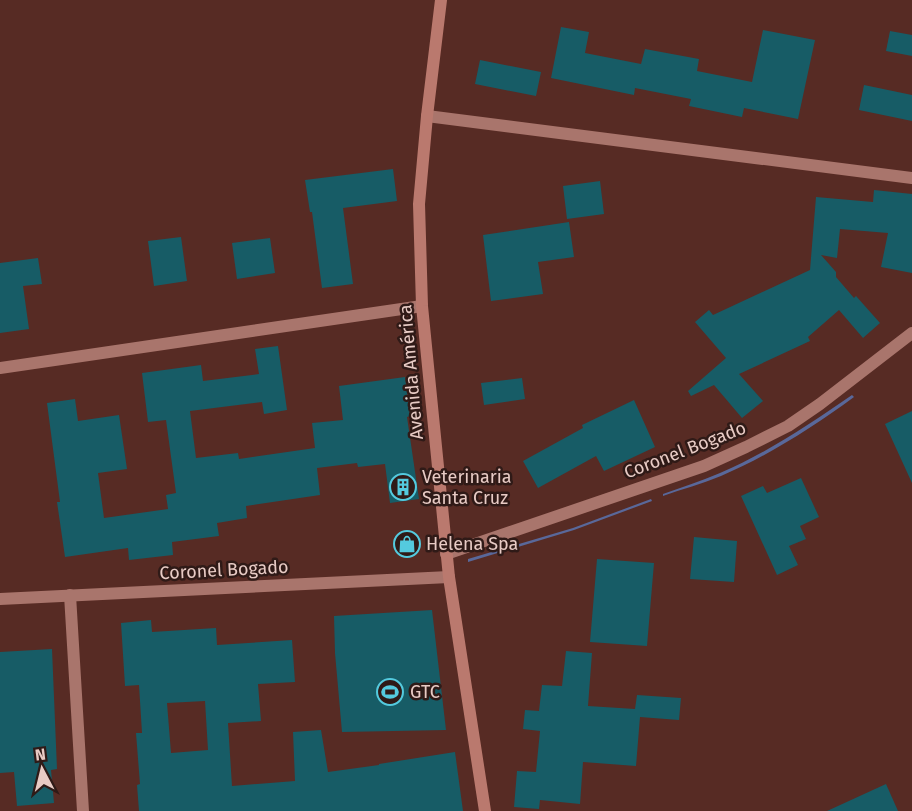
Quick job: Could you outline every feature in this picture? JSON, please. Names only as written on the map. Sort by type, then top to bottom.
[{"type":"main road","name":"Avenida América","points":[[441,0],[419,204],[422,306],[446,554],[485,811]]},
{"type":"street","points":[[427,116],[912,178]]},
{"type":"street","points":[[0,368],[422,306]]},
{"type":"street","name":"Coronel Bogado","points":[[446,554],[704,466],[746,447],[788,426],[912,333]]},
{"type":"street","name":"Coronel Bogado","points":[[0,599],[449,578]]},
{"type":"street","points":[[70,595],[83,811]]},
{"type":"water","points":[[852,395],[854,397],[823,419],[756,459],[714,479],[663,496],[663,494],[720,473],[755,456]]},
{"type":"water","points":[[651,499],[652,501],[574,530],[468,562],[468,559],[573,528]]},
{"type":"building","points":[[561,27],[589,32],[585,53],[641,64],[645,49],[699,59],[697,71],[752,82],[763,30],[815,40],[798,119],[744,108],[742,117],[689,106],[691,99],[635,88],[634,95],[551,78]]},
{"type":"building","points":[[890,31],[912,35],[912,56],[886,51]]},
{"type":"building","points":[[480,60],[541,72],[536,96],[475,84]]},
{"type":"building","points":[[864,85],[912,95],[912,121],[859,110]]},
{"type":"building","points":[[393,169],[397,201],[343,208],[353,284],[322,288],[312,212],[310,212],[305,180]]},
{"type":"building","points":[[600,181],[604,214],[567,219],[563,186]]},
{"type":"building","points":[[874,190],[912,194],[912,273],[881,267],[888,233],[840,229],[837,258],[821,255],[854,298],[856,296],[880,323],[863,338],[839,310],[808,337],[810,341],[739,374],[763,401],[742,418],[714,385],[691,396],[688,391],[726,358],[695,322],[709,310],[713,315],[810,270],[816,197],[873,202]]},
{"type":"building","points":[[569,222],[574,257],[538,262],[543,294],[491,301],[483,235]]},
{"type":"building","points":[[181,237],[187,281],[154,286],[148,241]]},
{"type":"building","points":[[270,238],[275,273],[237,279],[232,243]]},
{"type":"building","points":[[38,258],[42,284],[23,286],[29,329],[0,333],[0,263]]},
{"type":"building","points":[[278,346],[287,410],[264,414],[262,402],[190,411],[196,458],[238,453],[239,459],[315,448],[312,423],[343,420],[339,386],[405,377],[410,416],[407,417],[419,499],[390,503],[385,464],[358,467],[357,463],[317,468],[320,495],[246,506],[247,518],[217,523],[219,536],[172,542],[173,555],[129,560],[128,548],[65,557],[47,403],[75,399],[78,421],[119,415],[127,469],[98,473],[104,518],[168,509],[166,495],[176,493],[166,420],[148,422],[142,373],[201,365],[203,381],[259,374],[255,349]]},
{"type":"building","points":[[522,378],[525,399],[484,405],[481,383]]},
{"type":"building","points":[[634,400],[655,447],[604,471],[596,456],[538,488],[523,461],[583,428],[582,425]]},
{"type":"building","points":[[912,411],[912,483],[885,424]]},
{"type":"building","points":[[801,478],[819,517],[800,526],[806,539],[789,546],[798,565],[777,575],[741,496],[763,486],[767,493]]},
{"type":"building","points":[[694,537],[737,541],[734,582],[690,579]]},
{"type":"building","points":[[597,559],[654,563],[647,646],[590,642]]},
{"type":"building","name":"GTC","points":[[432,610],[446,730],[342,732],[334,616]]},
{"type":"building","points":[[151,620],[152,632],[216,628],[217,645],[292,640],[295,682],[258,684],[261,721],[228,723],[232,786],[295,781],[293,732],[321,730],[328,772],[455,752],[463,811],[139,811],[137,785],[140,784],[136,733],[142,733],[139,685],[125,686],[121,623]],"holes":[[[205,701],[208,750],[171,753],[167,703]]]},
{"type":"building","points":[[52,649],[57,769],[51,770],[54,803],[17,806],[14,772],[0,773],[0,652]]},
{"type":"building","points":[[566,651],[592,653],[588,706],[635,709],[637,695],[681,698],[679,720],[640,717],[636,766],[583,762],[580,804],[540,800],[539,809],[514,807],[517,771],[536,772],[540,731],[523,729],[525,710],[539,711],[542,685],[562,686]]},
{"type":"building","points":[[886,784],[898,811],[827,811]]},
{"type":"place","name":"Veterinaria Santa Cruz","points":[[403,487]]},
{"type":"place","name":"Helena Spa","points":[[407,544]]},
{"type":"place","name":"GTC","points":[[390,692]]}]
